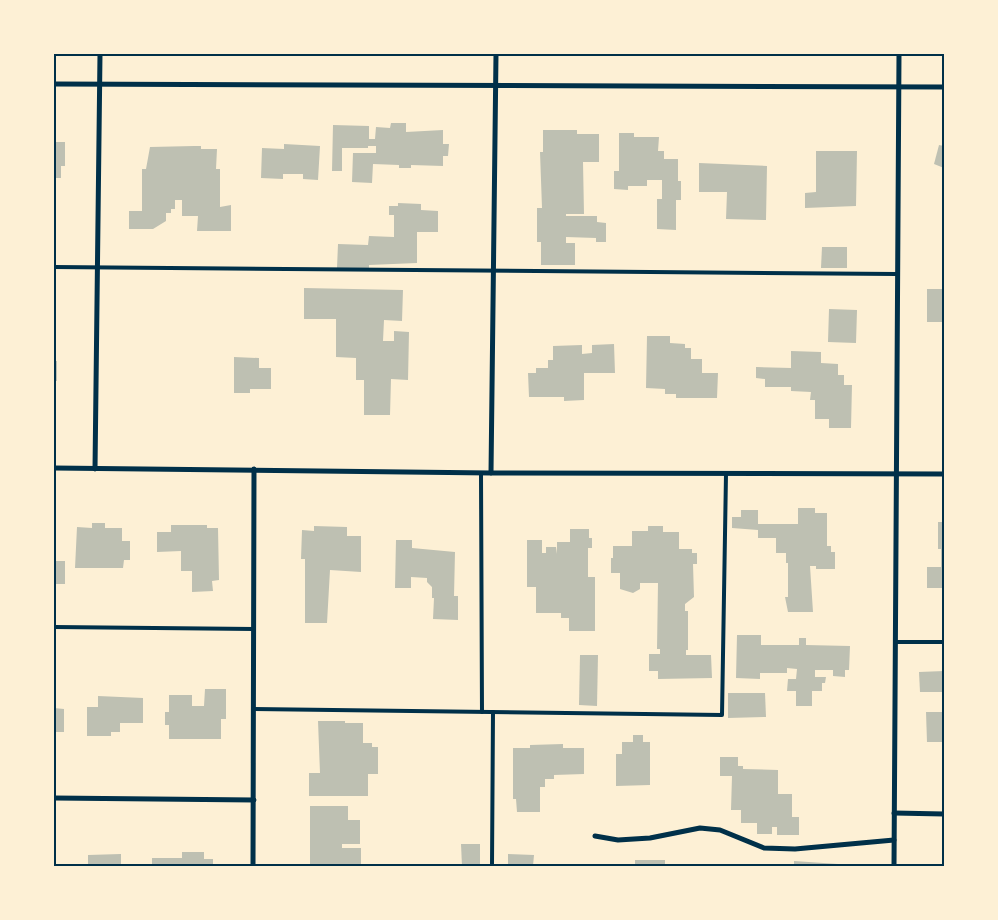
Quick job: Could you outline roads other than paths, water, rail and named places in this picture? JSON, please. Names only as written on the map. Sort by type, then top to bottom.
[{"type":"street","points":[[95,469],[100,54]]},
{"type":"street","points":[[491,473],[496,54]]},
{"type":"street","points":[[894,866],[899,54]]},
{"type":"street","points":[[54,84],[944,87]]},
{"type":"street","points":[[54,468],[491,473],[944,474]]},
{"type":"street","points":[[253,866],[254,469]]},
{"type":"street","points":[[54,798],[254,800]]},
{"type":"street","points":[[894,813],[944,814]]},
{"type":"street","points":[[595,836],[618,840],[650,838],[700,828],[720,830],[764,848],[794,849],[894,840]]},
{"type":"lane","points":[[54,267],[897,274]]},
{"type":"lane","points":[[481,472],[482,712]]},
{"type":"lane","points":[[254,709],[722,715],[726,474]]},
{"type":"lane","points":[[54,627],[254,629]]},
{"type":"lane","points":[[895,642],[944,642]]},
{"type":"lane","points":[[492,866],[493,712]]}]
